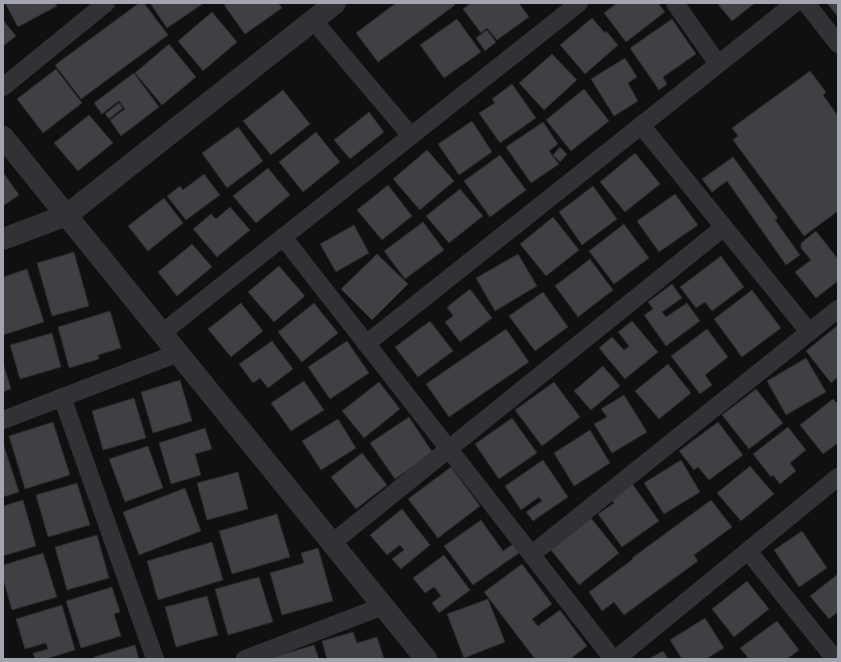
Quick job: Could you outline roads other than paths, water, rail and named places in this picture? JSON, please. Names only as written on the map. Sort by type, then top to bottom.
[{"type":"street","points":[[3,238],[66,215],[335,3]]},
{"type":"street","points":[[162,333],[579,3]]},
{"type":"street","points":[[675,3],[718,64]]},
{"type":"street","points":[[366,344],[795,3]]},
{"type":"street","points":[[806,3],[838,44]]},
{"type":"street","points":[[3,87],[99,5]]},
{"type":"street","points":[[313,20],[411,136]]},
{"type":"street","points":[[641,125],[809,332]]},
{"type":"street","points":[[3,137],[426,659]]},
{"type":"street","points":[[332,543],[724,227]]},
{"type":"street","points":[[283,237],[613,659]]},
{"type":"street","points":[[532,554],[838,309]]},
{"type":"street","points":[[3,420],[178,353]]},
{"type":"street","points":[[62,398],[155,659]]},
{"type":"street","points":[[616,659],[838,477]]},
{"type":"street","points":[[748,551],[836,658]]},
{"type":"street","points":[[245,659],[383,606]]}]
